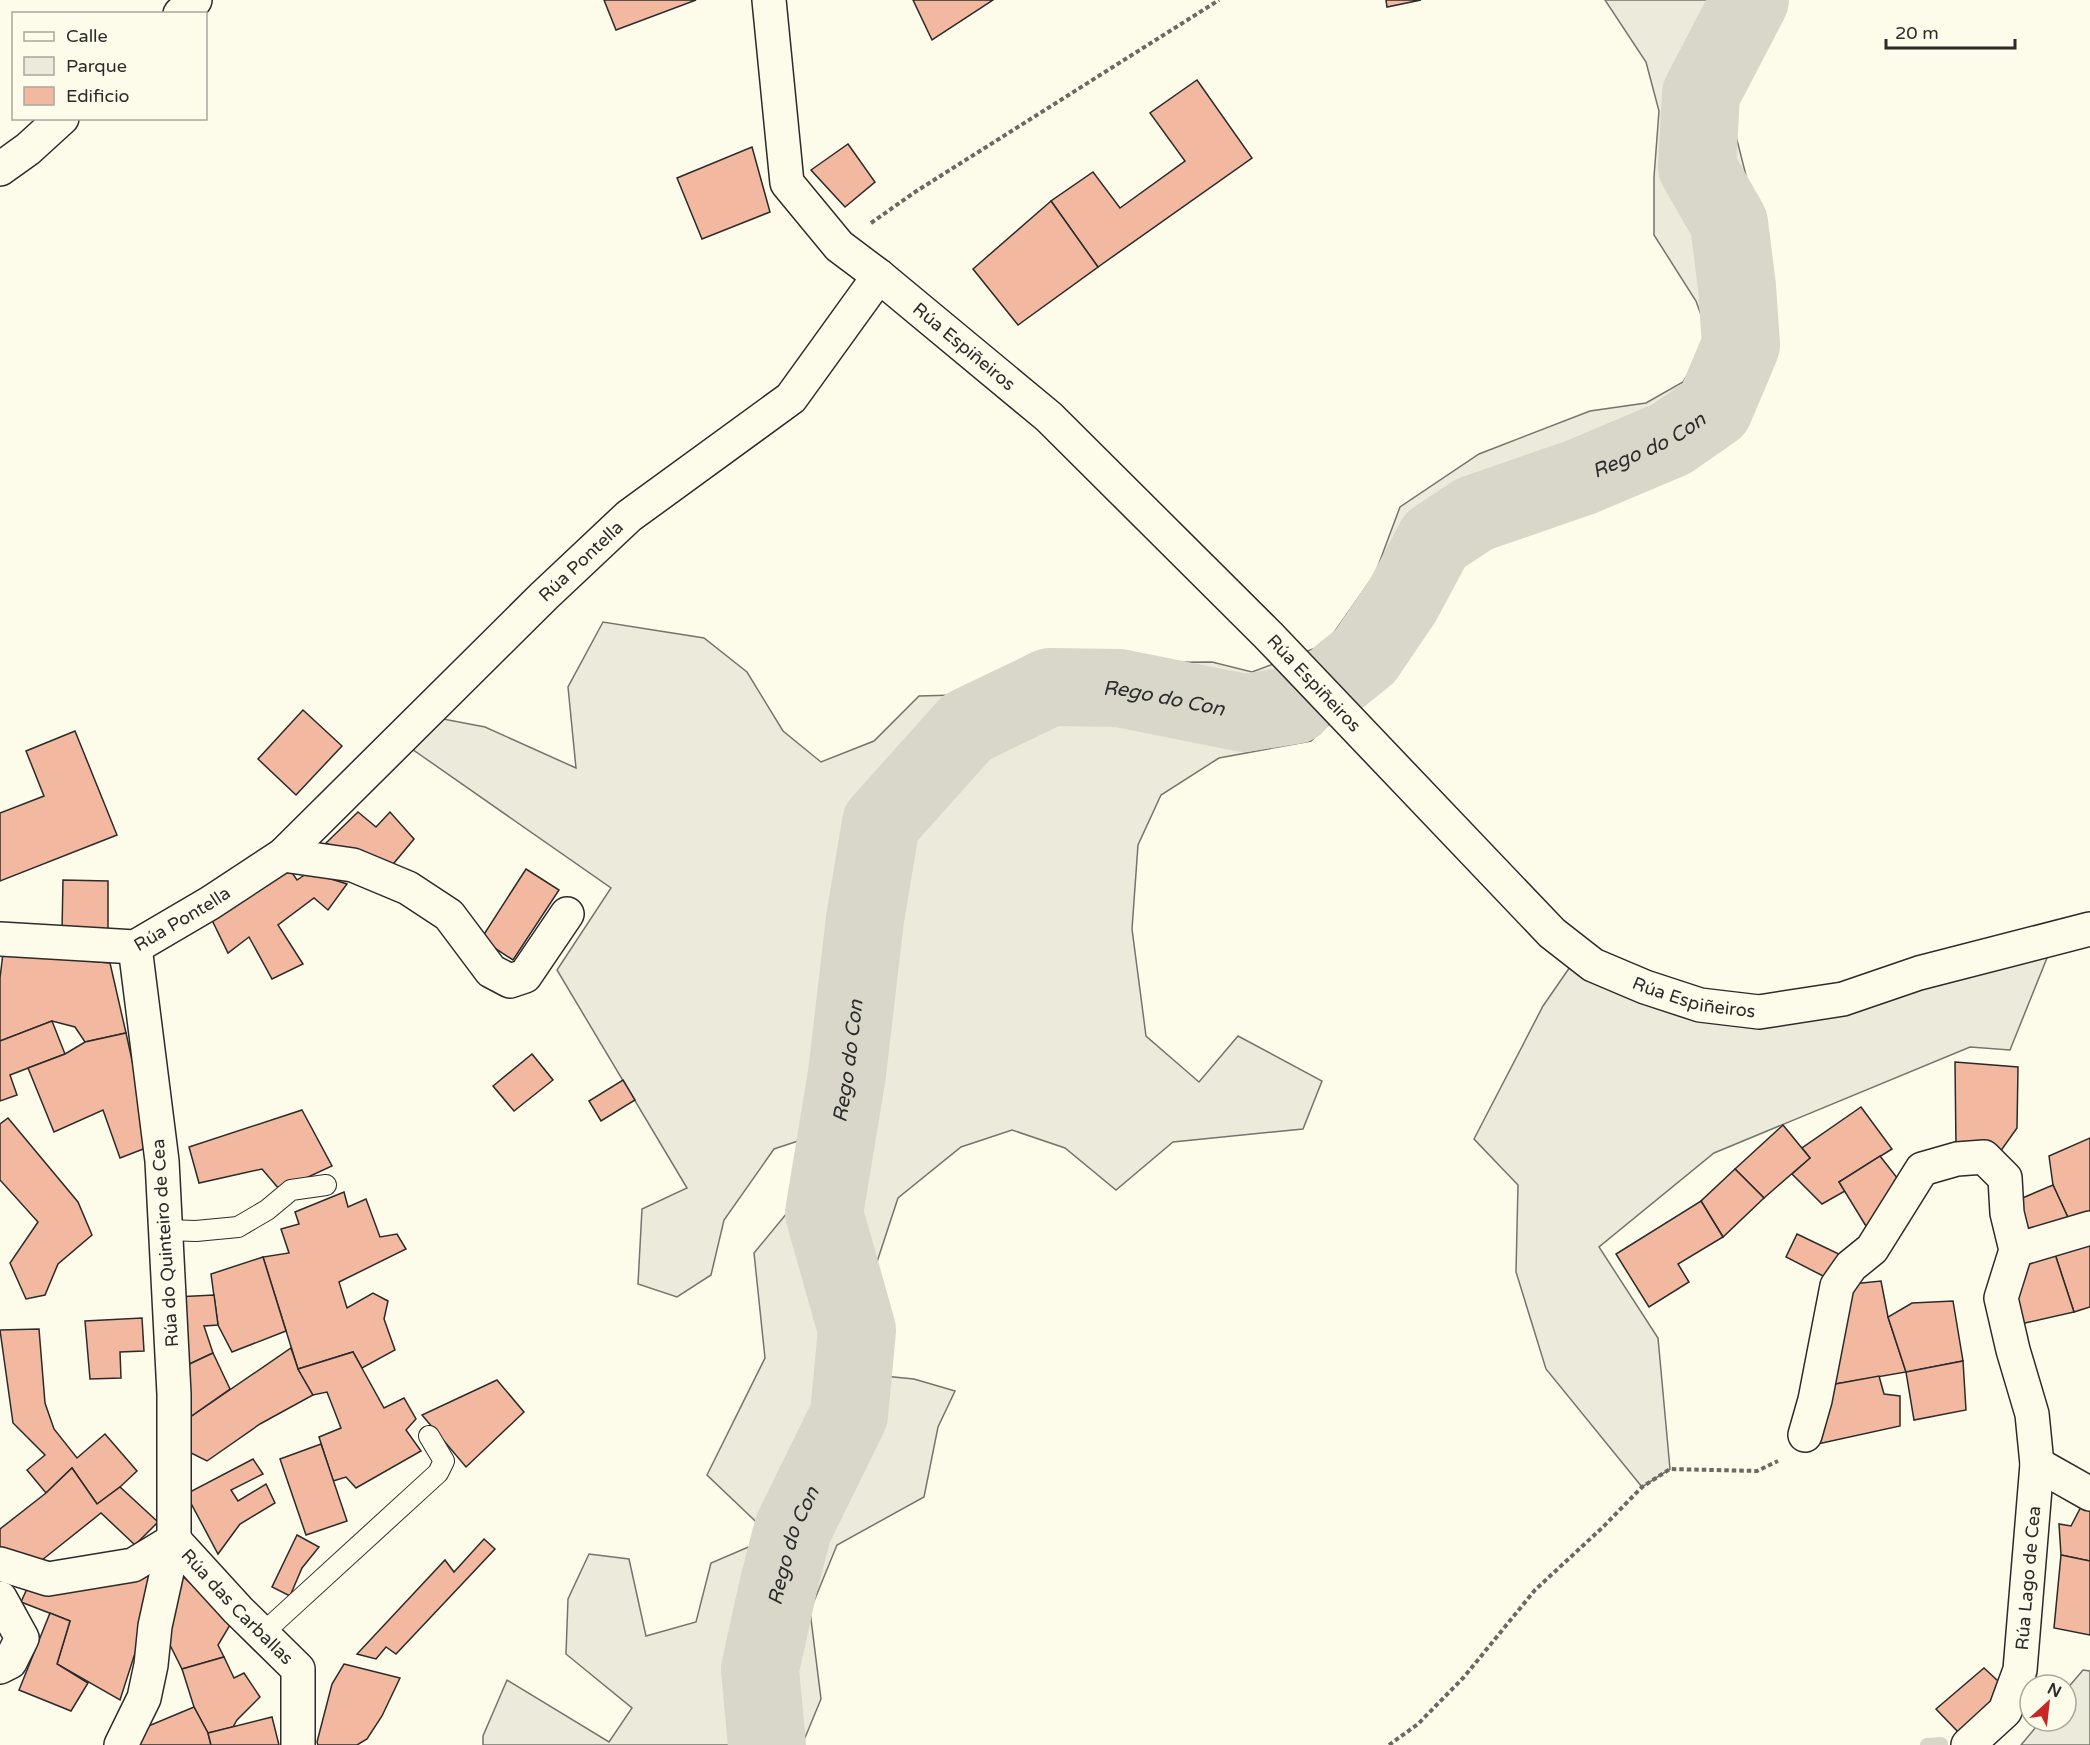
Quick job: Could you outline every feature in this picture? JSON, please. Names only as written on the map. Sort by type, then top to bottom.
[{"type":"street","points":[[182,12],[195,0]]},
{"type":"street","name":"Rúa Espiñeiros","points":[[769,0],[787,183],[839,246],[879,276],[1049,417],[1268,635],[1552,933],[1593,965],[1645,987],[1700,1005],[1759,1012],[1843,999],[1919,973],[2090,929]]},
{"type":"street","points":[[0,170],[60,120]]},
{"type":"street","name":"Rúa Pontella","points":[[0,939],[135,947],[210,903],[283,855],[544,596],[629,516],[791,398],[879,276]]},
{"type":"street","points":[[283,855],[353,865],[408,888],[449,915],[491,971],[510,981],[525,976],[567,914]]},
{"type":"street","name":"Rúa do Quinteiro de Cea","points":[[122,1745],[144,1698],[151,1665],[155,1626],[174,1540],[174,1394],[162,1161],[135,947]]},
{"type":"street","points":[[1805,1435],[1815,1400],[1837,1286],[1851,1266],[1872,1249],[1922,1169],[1957,1159],[1984,1157],[2005,1178],[2007,1214],[2016,1250],[2090,1228]]},
{"type":"street","name":"Rúa Lago de Cea","points":[[1968,1745],[2005,1710],[2020,1670],[2037,1464],[2032,1414],[2013,1350],[2001,1298],[2016,1250]]},
{"type":"street","points":[[2037,1464],[2090,1494]]},
{"type":"street","points":[[0,1564],[48,1579],[133,1565],[174,1540]]},
{"type":"street","name":"Rúa das Carballas","points":[[174,1540],[298,1669],[298,1745]]},
{"type":"street","points":[[0,1598],[22,1638],[10,1662],[0,1667]]},
{"type":"lane","points":[[166,1230],[196,1231],[238,1227],[267,1210],[291,1190],[326,1185]]},
{"type":"lane","points":[[262,1634],[438,1473],[444,1461],[429,1437]]},
{"type":"path","points":[[839,246],[915,192],[1219,0]]},
{"type":"path","points":[[1389,1745],[1418,1724],[1464,1677],[1535,1590],[1642,1487],[1670,1469],[1757,1471],[1776,1464],[1805,1435]]},
{"type":"green space","points":[[1605,0],[1783,0],[1743,57],[1735,132],[1759,227],[1765,303],[1761,354],[1708,440],[1470,538],[1439,591],[1384,672],[1311,741],[1219,758],[1161,795],[1138,845],[1132,929],[1146,1036],[1199,1082],[1238,1036],[1322,1081],[1303,1129],[1173,1142],[1116,1190],[1065,1148],[1012,1130],[961,1147],[898,1198],[874,1271],[883,1325],[884,1376],[914,1379],[955,1391],[938,1427],[924,1497],[837,1545],[810,1611],[821,1699],[802,1745],[483,1745],[483,1736],[507,1680],[609,1742],[632,1708],[566,1654],[568,1599],[589,1554],[629,1559],[646,1636],[696,1622],[711,1563],[772,1537],[707,1475],[765,1358],[754,1253],[806,1190],[801,1140],[774,1149],[724,1220],[711,1275],[677,1297],[638,1284],[642,1209],[687,1188],[557,970],[611,888],[399,740],[433,717],[485,727],[576,768],[568,687],[603,622],[704,638],[747,672],[783,731],[821,762],[874,741],[919,696],[994,694],[1059,663],[1212,662],[1252,672],[1326,644],[1375,574],[1400,507],[1479,454],[1590,411],[1646,403],[1683,382],[1710,340],[1696,301],[1654,235],[1654,177],[1659,111],[1646,62]]},
{"type":"green space","points":[[2055,938],[2010,1050],[1970,1047],[1714,1153],[1599,1247],[1658,1338],[1670,1469],[1642,1487],[1546,1369],[1516,1272],[1518,1185],[1474,1139],[1543,1006],[1579,954],[1759,1012]]},
{"type":"green space","points":[[2083,1670],[2090,1671],[2090,1745],[2021,1745],[2031,1733],[2078,1733],[2078,1676]]},
{"type":"building","points":[[604,0],[696,0],[616,30]]},
{"type":"building","points":[[913,0],[993,0],[932,40]]},
{"type":"building","points":[[1386,0],[1421,0],[1387,7]]},
{"type":"building","points":[[1197,80],[1252,158],[1098,267],[1051,201],[1093,172],[1120,208],[1185,161],[1150,113]]},
{"type":"building","points":[[848,144],[875,182],[845,207],[811,170]]},
{"type":"building","points":[[752,147],[770,212],[702,239],[677,178]]},
{"type":"building","points":[[1051,201],[1098,267],[1018,325],[973,269]]},
{"type":"building","points":[[303,710],[342,746],[296,795],[258,759]]},
{"type":"building","points":[[75,731],[117,835],[0,881],[0,813],[44,796],[26,751]]},
{"type":"building","points":[[358,812],[376,827],[390,812],[414,839],[389,869],[348,855],[326,843]]},
{"type":"building","points":[[286,864],[297,880],[309,872],[347,884],[328,910],[314,898],[278,925],[303,964],[272,979],[249,937],[228,953],[211,918]]},
{"type":"building","points":[[526,869],[559,890],[513,960],[481,939]]},
{"type":"building","points":[[63,880],[108,881],[108,932],[62,931]]},
{"type":"building","points":[[3,953],[110,963],[126,1033],[85,1042],[75,1027],[52,1021],[0,1041],[0,978]]},
{"type":"building","points":[[52,1021],[65,1054],[10,1075],[17,1095],[0,1101],[0,1041]]},
{"type":"building","points":[[126,1033],[151,1146],[120,1158],[103,1110],[54,1132],[28,1068],[65,1054],[85,1042]]},
{"type":"building","points":[[532,1054],[553,1080],[514,1111],[493,1086]]},
{"type":"building","points":[[1955,1062],[2018,1067],[2017,1128],[2000,1152],[1956,1148]]},
{"type":"building","points":[[623,1080],[635,1100],[601,1121],[589,1101]]},
{"type":"building","points":[[1861,1107],[1892,1149],[1839,1182],[1845,1191],[1822,1204],[1792,1174],[1810,1158],[1802,1148]]},
{"type":"building","points":[[302,1110],[332,1166],[280,1190],[262,1169],[199,1183],[189,1147]]},
{"type":"building","points":[[8,1118],[78,1202],[92,1235],[58,1264],[45,1295],[26,1299],[10,1263],[38,1222],[0,1180],[0,1124]]},
{"type":"building","points":[[1783,1125],[1810,1158],[1764,1198],[1735,1169]]},
{"type":"building","points":[[2090,1138],[2090,1218],[2071,1224],[2053,1185],[2049,1156]]},
{"type":"building","points":[[1880,1156],[1898,1179],[1869,1231],[1839,1182]]},
{"type":"building","points":[[1735,1169],[1764,1198],[1723,1237],[1701,1201]]},
{"type":"building","points":[[2053,1185],[2071,1224],[2023,1240],[2013,1202]]},
{"type":"building","points":[[344,1192],[348,1207],[366,1199],[380,1237],[397,1234],[406,1249],[339,1282],[347,1308],[373,1293],[388,1301],[384,1319],[395,1350],[362,1368],[353,1352],[298,1369],[263,1257],[289,1253],[281,1229],[299,1224],[295,1212]]},
{"type":"building","points":[[1701,1201],[1723,1237],[1678,1264],[1689,1282],[1649,1307],[1616,1254]]},
{"type":"building","points":[[1797,1234],[1843,1256],[1827,1278],[1786,1257]]},
{"type":"building","points":[[2090,1239],[2090,1307],[2074,1312],[2053,1248]]},
{"type":"building","points":[[2053,1248],[2074,1312],[2016,1325],[2012,1294],[2030,1257]]},
{"type":"building","points":[[263,1257],[286,1331],[232,1352],[218,1325],[211,1274]]},
{"type":"building","points":[[1881,1281],[1888,1317],[1906,1372],[1830,1385],[1852,1284]]},
{"type":"building","points":[[214,1295],[218,1325],[204,1326],[213,1353],[181,1368],[175,1297]]},
{"type":"building","points":[[1953,1301],[1963,1361],[1906,1372],[1888,1317],[1912,1303]]},
{"type":"building","points":[[142,1318],[144,1351],[120,1352],[121,1378],[90,1379],[85,1321]]},
{"type":"building","points":[[39,1329],[45,1403],[54,1429],[77,1458],[105,1434],[137,1471],[97,1504],[72,1468],[46,1493],[27,1470],[45,1455],[13,1423],[0,1330]]},
{"type":"building","points":[[291,1348],[298,1369],[313,1395],[260,1424],[207,1461],[187,1451],[180,1424]]},
{"type":"building","points":[[353,1352],[384,1408],[404,1398],[416,1419],[406,1430],[421,1451],[356,1488],[346,1477],[333,1481],[319,1437],[341,1428],[327,1392],[313,1395],[298,1369]]},
{"type":"building","points":[[213,1353],[230,1389],[180,1424],[181,1368]]},
{"type":"building","points":[[1963,1361],[1966,1410],[1914,1420],[1906,1372]]},
{"type":"building","points":[[1879,1376],[1884,1394],[1900,1396],[1900,1426],[1813,1445],[1830,1385]]},
{"type":"building","points":[[497,1380],[524,1412],[466,1467],[422,1415]]},
{"type":"building","points":[[321,1444],[347,1521],[306,1535],[280,1459]]},
{"type":"building","points":[[253,1459],[263,1474],[231,1490],[238,1501],[266,1484],[275,1503],[240,1524],[218,1554],[186,1494]]},
{"type":"building","points":[[72,1468],[97,1504],[120,1487],[158,1522],[135,1545],[101,1513],[37,1564],[0,1551],[0,1529],[46,1493]]},
{"type":"building","points":[[2085,1499],[2090,1502],[2090,1561],[2061,1555],[2059,1524],[2071,1526]]},
{"type":"building","points":[[297,1535],[319,1547],[302,1568],[290,1596],[272,1587]]},
{"type":"building","points":[[484,1539],[495,1549],[396,1654],[386,1647],[376,1659],[357,1654],[445,1560],[454,1572]]},
{"type":"building","points":[[2061,1555],[2090,1561],[2090,1635],[2054,1628]]},
{"type":"building","points":[[161,1572],[120,1700],[57,1664],[70,1621],[21,1602],[30,1582]]},
{"type":"building","points":[[180,1574],[233,1620],[218,1645],[224,1657],[182,1669],[170,1645],[163,1623]]},
{"type":"building","points":[[50,1613],[70,1621],[57,1664],[88,1683],[71,1711],[19,1690]]},
{"type":"building","points":[[224,1657],[234,1678],[244,1673],[260,1697],[233,1727],[208,1733],[194,1707],[182,1669]]},
{"type":"building","points":[[344,1664],[400,1678],[382,1716],[367,1739],[357,1745],[318,1745],[332,1684]]},
{"type":"building","points":[[1984,1668],[1998,1681],[1986,1714],[1960,1734],[1936,1709]]},
{"type":"building","points":[[194,1707],[208,1733],[211,1745],[132,1745],[134,1732]]},
{"type":"building","points":[[272,1717],[279,1745],[211,1745],[208,1733]]},
{"type":"waterway","name":"Rego do Con","points":[[1339,677],[1365,656],[1403,600],[1435,540],[1474,514],[1581,477],[1671,439],[1714,409],[1741,345],[1729,223],[1697,167],[1701,94],[1750,0]]},
{"type":"waterway","name":"Rego do Con","points":[[767,1745],[760,1669],[779,1583],[793,1529],[849,1415],[857,1330],[824,1213],[847,1074],[865,919],[881,823],[967,727],[1050,687],[1119,688],[1244,713],[1295,705]]},
{"type":"waterway","points":[[1927,1745],[1941,1744]]}]
